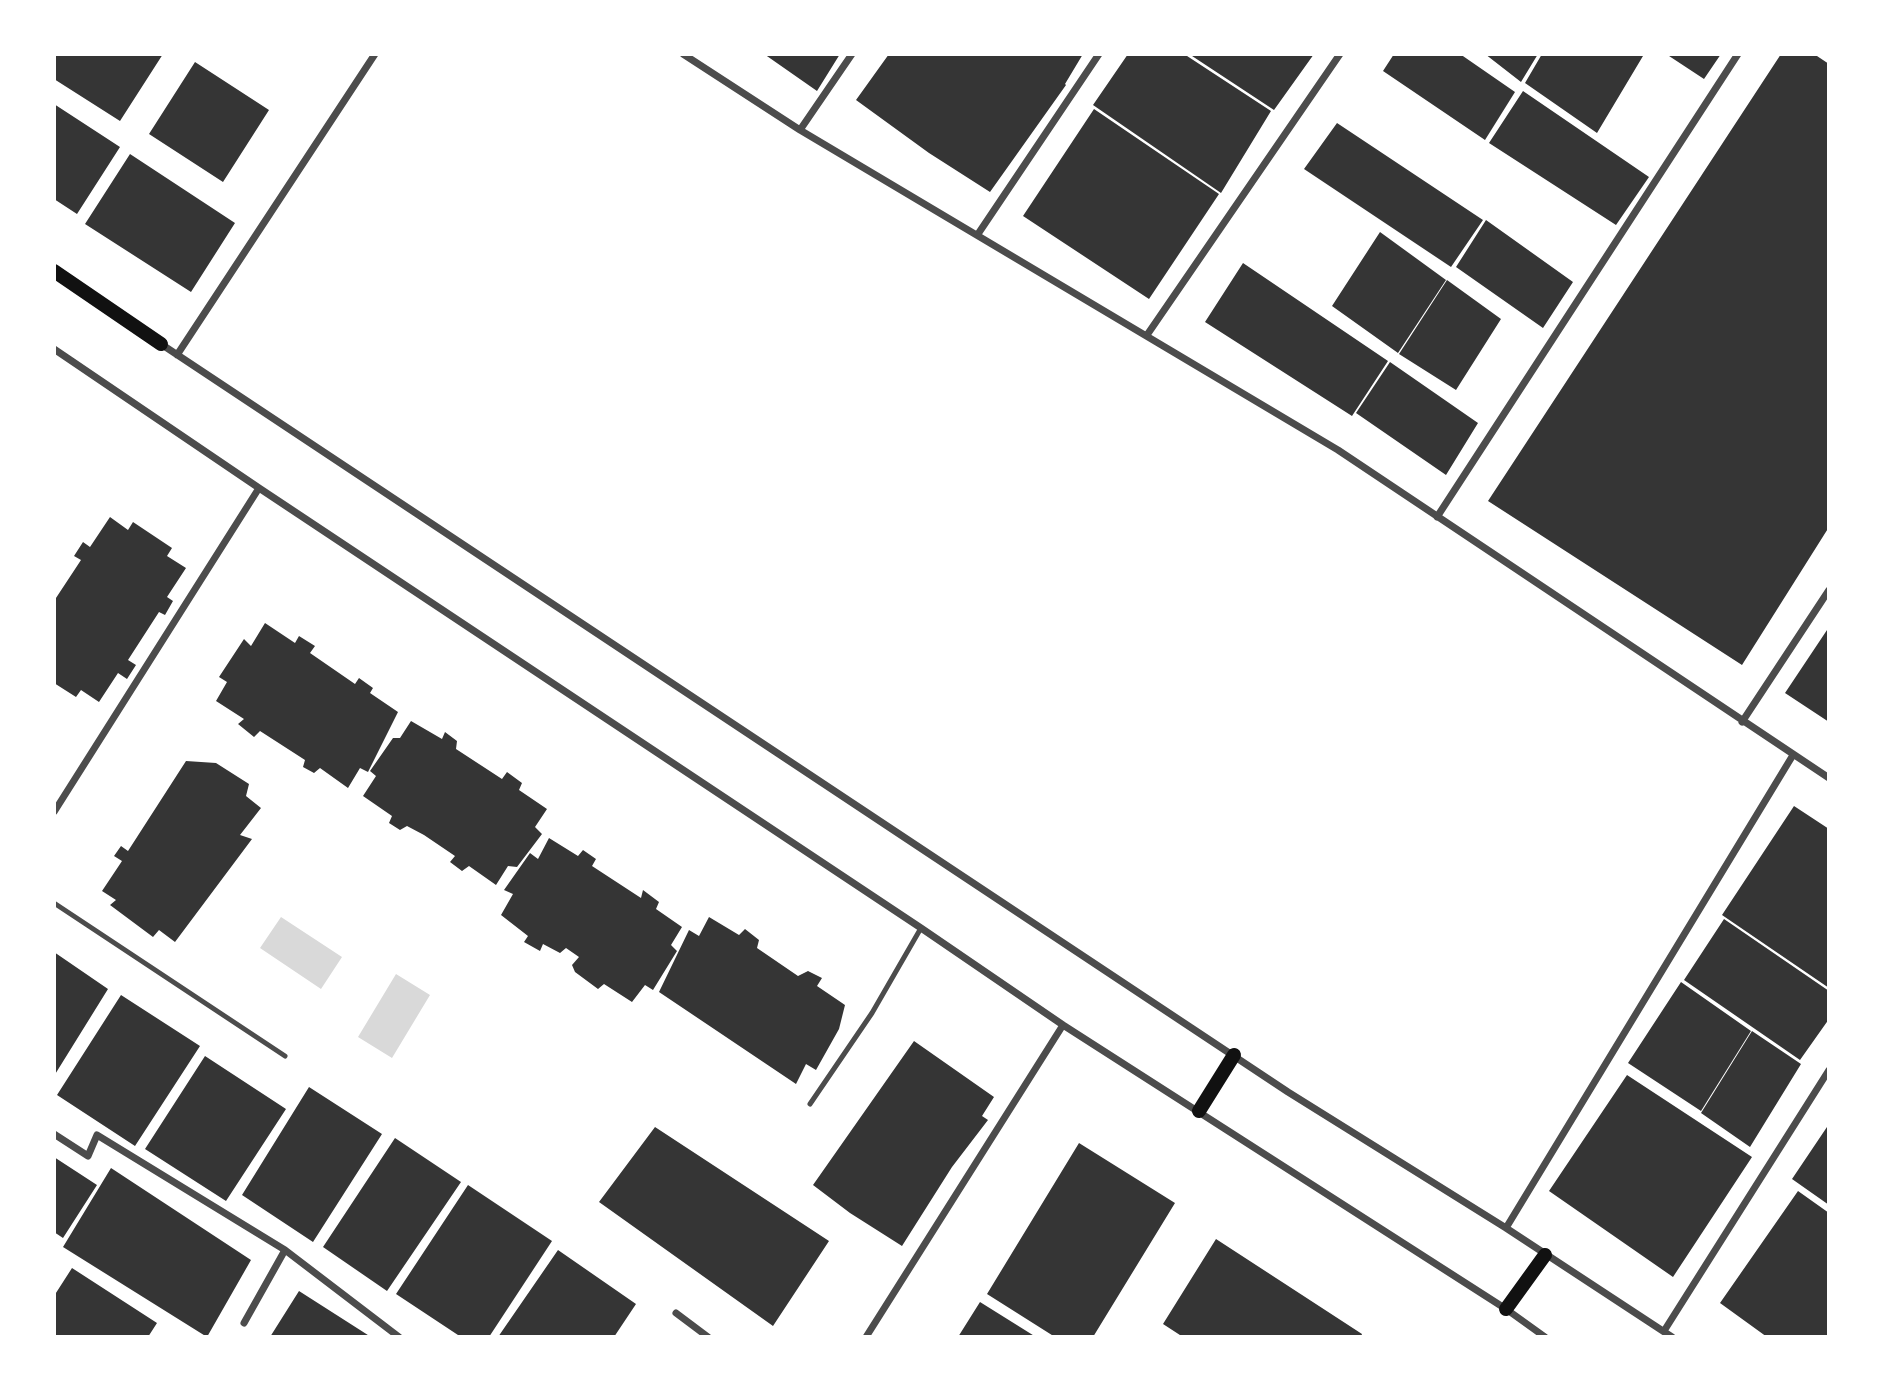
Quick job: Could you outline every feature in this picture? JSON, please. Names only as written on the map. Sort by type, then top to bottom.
[{"type":"main road","points":[[54,271],[161,344]]},
{"type":"main road","points":[[1199,1111],[1234,1055]]},
{"type":"main road","points":[[1506,1309],[1545,1255]]},
{"type":"street","points":[[177,355],[375,54]]},
{"type":"street","points":[[683,54],[800,130],[1338,450],[1829,778]]},
{"type":"street","points":[[800,130],[852,54]]},
{"type":"street","points":[[978,234],[1099,54]]},
{"type":"street","points":[[1147,335],[1340,54]]},
{"type":"street","points":[[1437,517],[1738,54]]},
{"type":"street","points":[[161,344],[1288,1092],[1506,1228],[1672,1337]]},
{"type":"street","points":[[54,349],[1063,1025],[1506,1309],[1545,1337]]},
{"type":"street","points":[[54,812],[259,488]]},
{"type":"street","points":[[1742,722],[1829,590]]},
{"type":"street","points":[[1506,1228],[1793,755]]},
{"type":"street","points":[[866,1337],[1063,1025]]},
{"type":"street","points":[[1664,1331],[1829,1070]]},
{"type":"street","points":[[54,1134],[88,1156],[97,1135],[285,1250],[399,1337]]},
{"type":"street","points":[[244,1323],[285,1250]]},
{"type":"street","points":[[676,1313],[708,1337]]},
{"type":"lane","points":[[54,903],[285,1056]]},
{"type":"lane","points":[[810,1104],[872,1013],[921,928]]},
{"type":"shaded area","points":[[281,917],[342,957],[321,989],[260,948]]},
{"type":"shaded area","points":[[396,974],[430,995],[392,1058],[358,1037]]},
{"type":"building","points":[[54,54],[163,54],[120,121],[54,79]]},
{"type":"building","points":[[764,54],[840,54],[817,91]]},
{"type":"building","points":[[889,54],[1083,54],[1066,85],[990,192],[929,153],[856,100]]},
{"type":"building","points":[[1128,54],[1184,54],[1271,111],[1221,193],[1093,105]]},
{"type":"building","points":[[1189,54],[1314,54],[1274,110]]},
{"type":"building","points":[[1394,54],[1460,54],[1515,92],[1485,140],[1383,71]]},
{"type":"building","points":[[1485,54],[1538,54],[1521,82]]},
{"type":"building","points":[[1542,54],[1643,56],[1597,133],[1525,83]]},
{"type":"building","points":[[1666,54],[1721,54],[1704,79]]},
{"type":"building","points":[[1781,54],[1814,54],[1829,64],[1829,527],[1742,665],[1488,501]]},
{"type":"building","points":[[195,62],[269,110],[223,182],[149,134]]},
{"type":"building","points":[[1523,91],[1649,177],[1616,225],[1489,143]]},
{"type":"building","points":[[54,104],[120,147],[77,214],[54,199]]},
{"type":"building","points":[[1094,109],[1219,194],[1149,299],[1023,216]]},
{"type":"building","points":[[1337,123],[1483,220],[1451,267],[1304,169]]},
{"type":"building","points":[[130,154],[235,223],[191,292],[85,224]]},
{"type":"building","points":[[1486,220],[1573,282],[1543,328],[1456,267]]},
{"type":"building","points":[[1380,232],[1446,280],[1398,353],[1332,306]]},
{"type":"building","points":[[1243,263],[1388,361],[1352,416],[1205,322]]},
{"type":"building","points":[[1447,280],[1501,319],[1456,390],[1399,354]]},
{"type":"building","points":[[1390,362],[1478,423],[1446,475],[1356,413]]},
{"type":"building","points":[[110,517],[128,530],[133,522],[172,548],[167,556],[186,568],[167,597],[173,601],[165,615],[159,612],[128,660],[136,665],[127,679],[118,673],[99,702],[81,690],[76,697],[54,683],[54,601],[81,560],[74,556],[83,542],[90,547]]},
{"type":"building","points":[[265,623],[295,643],[299,636],[315,646],[310,653],[355,684],[359,678],[373,688],[370,693],[398,712],[368,772],[360,768],[348,788],[320,768],[314,773],[303,767],[305,760],[260,731],[254,737],[238,724],[244,719],[216,701],[227,682],[219,677],[244,639],[251,646]]},
{"type":"building","points":[[1829,627],[1829,722],[1785,693]]},
{"type":"building","points":[[411,721],[442,739],[445,732],[457,741],[456,749],[502,779],[507,772],[522,783],[519,790],[547,809],[535,827],[542,834],[517,867],[508,866],[496,885],[469,866],[462,871],[450,862],[455,856],[424,835],[407,826],[400,830],[389,823],[392,816],[363,796],[376,776],[370,771],[393,738],[400,738]]},
{"type":"building","points":[[186,761],[216,763],[249,784],[246,796],[261,808],[240,835],[252,839],[175,942],[159,930],[153,937],[110,905],[116,900],[102,891],[122,861],[114,856],[121,846],[128,851]]},
{"type":"building","points":[[1794,806],[1829,829],[1829,988],[1722,915]]},
{"type":"building","points":[[549,838],[578,856],[583,850],[596,859],[592,866],[641,898],[643,890],[659,902],[656,909],[682,927],[671,945],[677,951],[653,990],[645,985],[632,1002],[604,984],[598,989],[575,972],[572,965],[579,957],[566,948],[560,953],[543,944],[540,951],[524,942],[528,936],[501,915],[513,894],[504,890],[530,853],[538,859]]},
{"type":"building","points":[[709,917],[739,935],[745,929],[759,940],[757,948],[798,976],[808,971],[822,978],[817,986],[845,1005],[839,1029],[816,1070],[806,1064],[796,1084],[659,992],[689,930],[699,936]]},
{"type":"building","points":[[1724,919],[1829,991],[1829,1019],[1800,1060],[1684,980]]},
{"type":"building","points":[[54,952],[108,989],[54,1076]]},
{"type":"building","points":[[1681,982],[1751,1031],[1701,1111],[1628,1063]]},
{"type":"building","points":[[121,995],[200,1046],[135,1146],[57,1095]]},
{"type":"building","points":[[1752,1031],[1801,1064],[1750,1147],[1701,1113]]},
{"type":"building","points":[[914,1041],[994,1097],[982,1116],[988,1120],[952,1167],[902,1246],[850,1213],[813,1185]]},
{"type":"building","points":[[205,1056],[286,1109],[226,1201],[145,1149]]},
{"type":"building","points":[[1627,1075],[1752,1157],[1673,1277],[1549,1191]]},
{"type":"building","points":[[309,1087],[382,1134],[313,1242],[242,1195]]},
{"type":"building","points":[[1829,1124],[1829,1205],[1792,1179]]},
{"type":"building","points":[[655,1127],[829,1241],[773,1326],[599,1202]]},
{"type":"building","points":[[395,1138],[461,1182],[387,1291],[323,1247]]},
{"type":"building","points":[[1079,1143],[1175,1203],[1093,1337],[1055,1337],[987,1294]]},
{"type":"building","points":[[54,1157],[97,1185],[63,1238],[54,1232]]},
{"type":"building","points":[[111,1168],[251,1260],[207,1337],[63,1247]]},
{"type":"building","points":[[468,1185],[552,1241],[489,1337],[461,1337],[396,1294]]},
{"type":"building","points":[[1798,1191],[1829,1213],[1829,1337],[1767,1337],[1720,1303]]},
{"type":"building","points":[[1216,1239],[1362,1334],[1361,1337],[1183,1337],[1163,1324]]},
{"type":"building","points":[[558,1250],[636,1304],[614,1337],[498,1337]]},
{"type":"building","points":[[72,1268],[157,1323],[148,1337],[54,1337],[54,1296]]},
{"type":"building","points":[[299,1291],[371,1337],[270,1337]]},
{"type":"building","points":[[980,1302],[1036,1337],[958,1337]]}]
